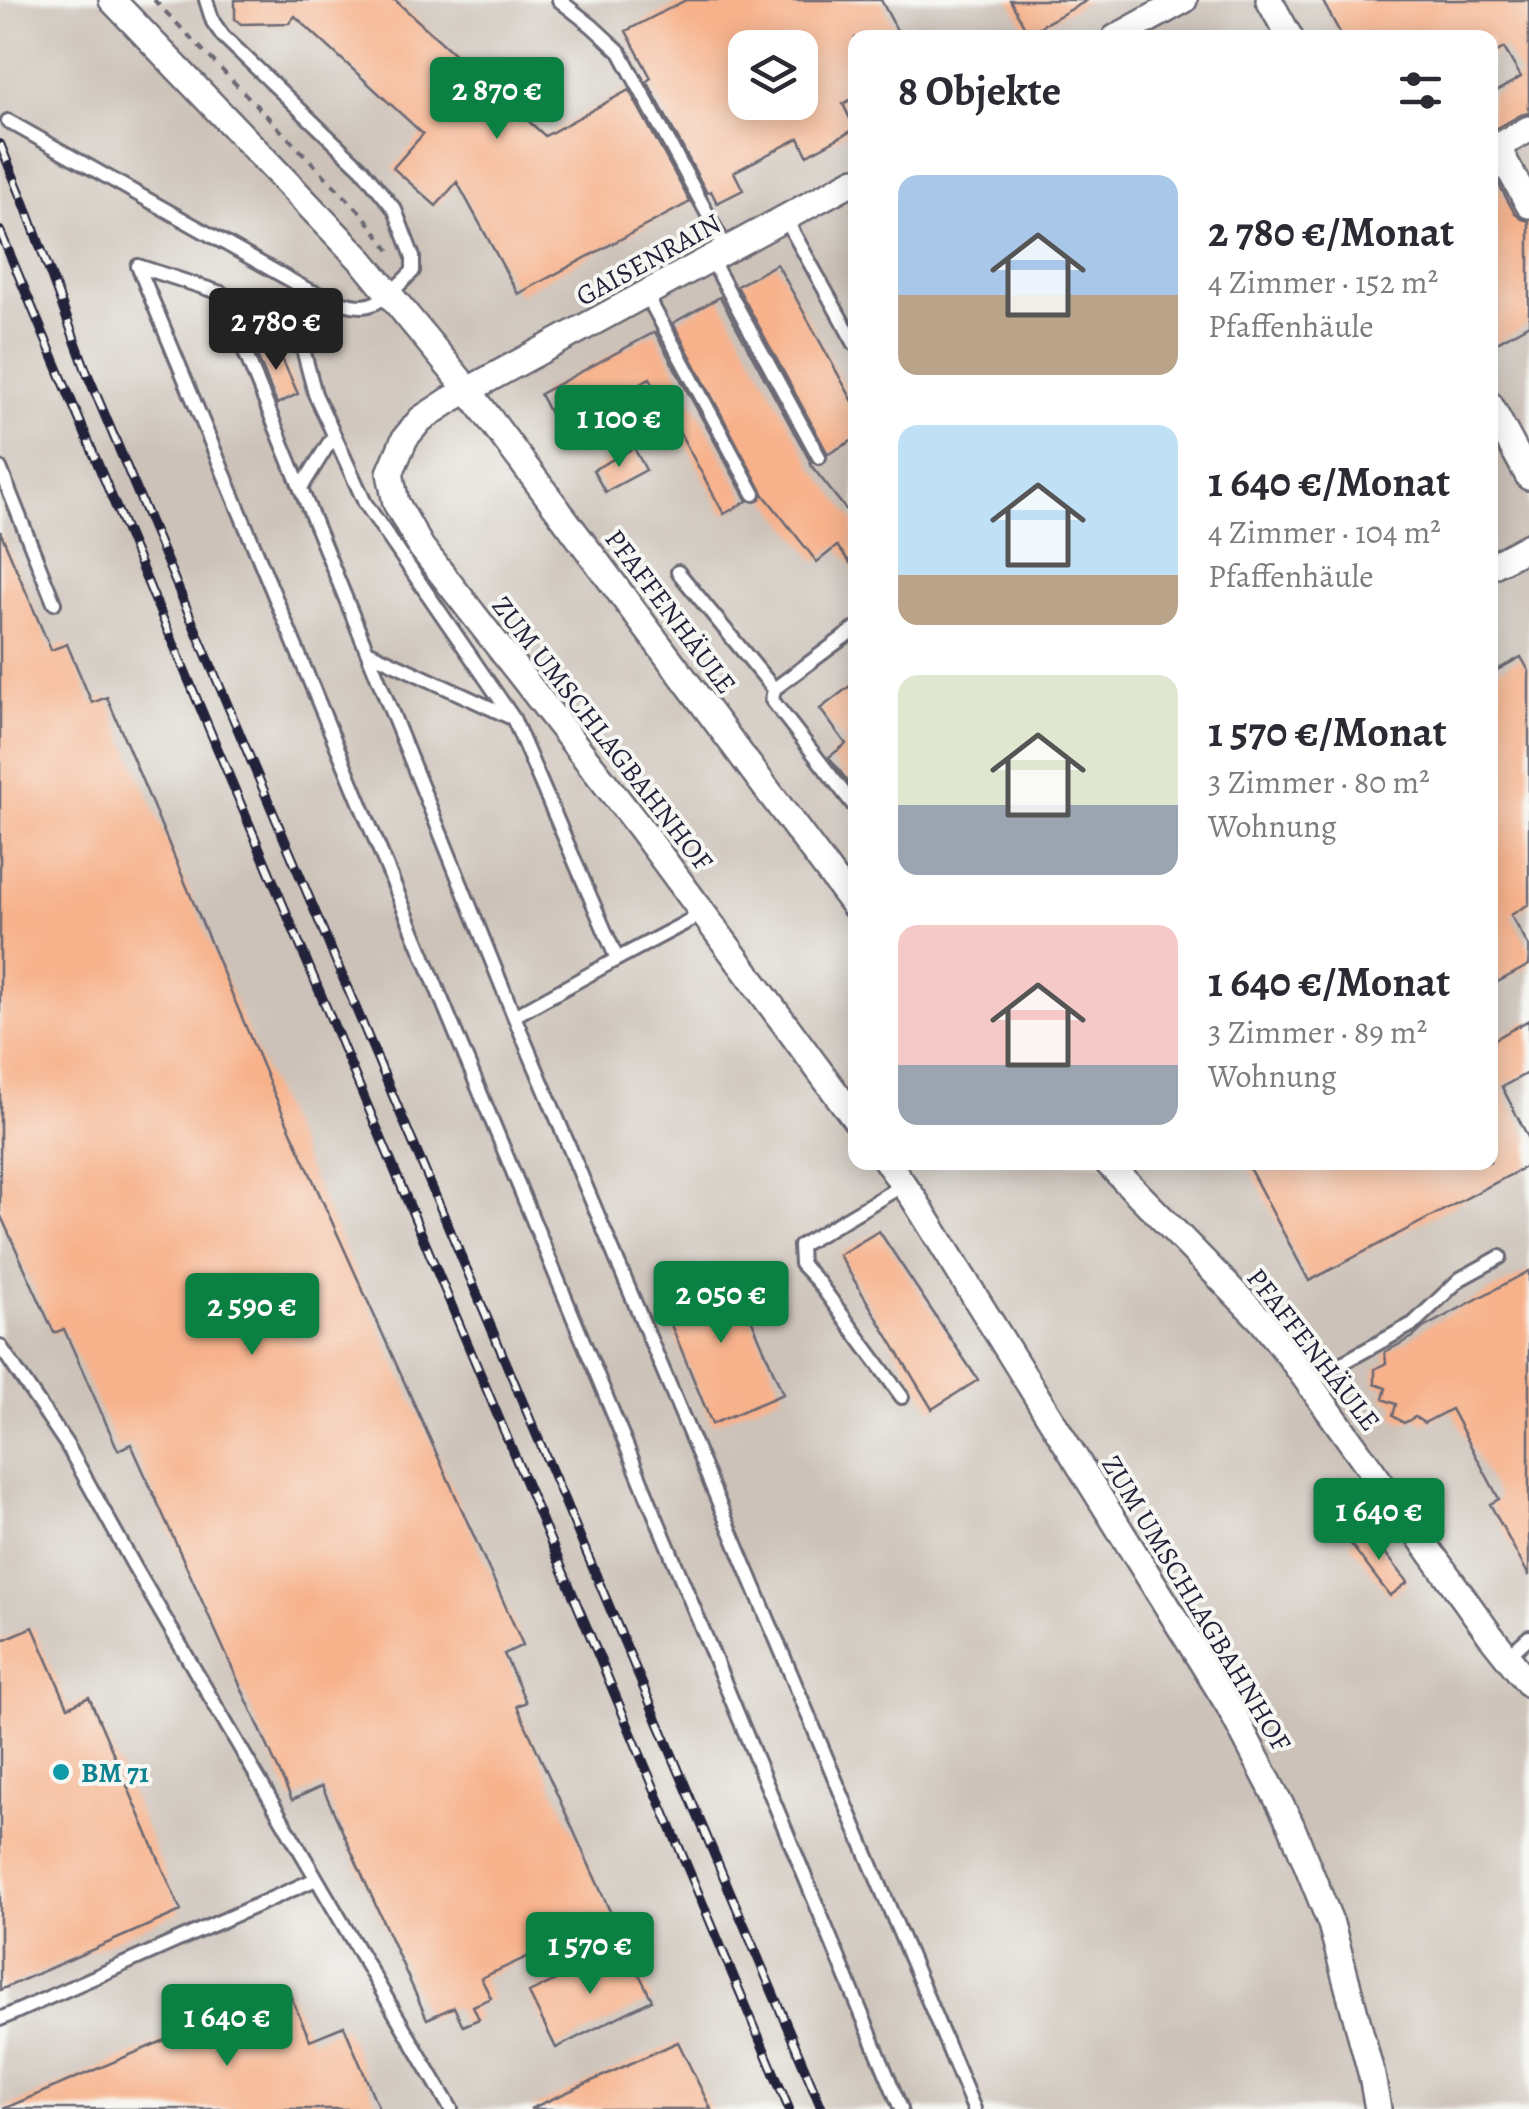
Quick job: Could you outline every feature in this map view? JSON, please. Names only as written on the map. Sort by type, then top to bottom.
[{"type":"street","points":[[1130,30],[1184,0]]},
{"type":"street","points":[[1269,0],[1286,30]]},
{"type":"street","name":"PFAFFENHÄULE","points":[[126,5],[363,262],[400,284],[469,391],[848,898]]},
{"type":"street","points":[[1498,147],[1529,129]]},
{"type":"street","points":[[1498,155],[1529,205]]},
{"type":"street","name":"GAISENRAIN","points":[[469,391],[848,184]]},
{"type":"street","name":"ZUM UMSCHLAGBAHNHOF","points":[[469,391],[421,419],[405,438],[390,473],[396,503],[421,547],[704,912],[848,1109]]},
{"type":"street","points":[[1498,420],[1529,477]]},
{"type":"street","points":[[1498,562],[1529,546]]},
{"type":"street","name":"ZUM UMSCHLAGBAHNHOF","points":[[893,1170],[1228,1704],[1292,1825],[1331,1924],[1378,2109]]},
{"type":"street","name":"PFAFFENHÄULE","points":[[1115,1170],[1262,1322],[1529,1684]]},
{"type":"lane","points":[[8,122],[308,290],[349,306],[372,306],[413,271],[413,257],[394,210],[362,169],[224,36],[212,22],[206,0]]},
{"type":"lane","points":[[559,0],[620,52],[820,456]]},
{"type":"lane","points":[[786,218],[848,331]]},
{"type":"lane","points":[[617,959],[512,718],[365,504],[315,394],[303,349],[222,292],[138,266],[901,2109]]},
{"type":"lane","points":[[222,292],[514,1016],[974,2109]]},
{"type":"lane","points":[[646,294],[754,494]]},
{"type":"lane","points":[[301,488],[334,435]]},
{"type":"lane","points":[[0,468],[54,603]]},
{"type":"lane","points":[[678,572],[774,688]]},
{"type":"lane","points":[[848,634],[774,688],[772,700],[848,799]]},
{"type":"lane","points":[[367,651],[512,718]]},
{"type":"lane","points":[[514,1016],[704,912]]},
{"type":"lane","points":[[902,1397],[801,1264],[800,1246],[904,1184]]},
{"type":"lane","points":[[1308,1382],[1413,1324],[1460,1280],[1500,1257]]},
{"type":"lane","points":[[0,1346],[67,1445],[451,2109]]},
{"type":"lane","points":[[1507,1657],[1529,1637]]},
{"type":"lane","points":[[0,2019],[316,1879]]},
{"type":"path","points":[[154,0],[364,216],[400,284]]},
{"type":"shaded area","points":[[0,0],[1529,0],[1529,2109],[0,2109]]},
{"type":"building","points":[[235,0],[395,0],[545,136],[629,90],[690,202],[518,294],[457,182],[436,206],[393,168],[423,134],[295,16],[289,23],[241,24],[235,19]]},
{"type":"building","points":[[686,0],[881,0],[897,30],[848,30],[848,101],[843,104],[848,114],[848,133],[807,155],[799,138],[734,172],[743,190],[717,203],[711,191],[707,193],[647,81],[651,78],[626,31]]},
{"type":"building","points":[[1010,0],[1088,0],[1033,30],[1026,30]]},
{"type":"building","points":[[1322,0],[1529,0],[1529,113],[1498,128],[1498,90],[1521,77],[1504,48],[1498,51],[1498,30],[1339,30]]},
{"type":"building","points":[[1498,183],[1515,214],[1529,221],[1529,324],[1498,341]]},
{"type":"building","points":[[777,264],[848,392],[848,443],[828,454],[737,286]]},
{"type":"building","points":[[720,297],[810,464],[848,512],[848,560],[837,546],[817,562],[764,495],[673,323]]},
{"type":"building","points":[[655,332],[747,501],[724,514],[650,378],[596,408],[605,424],[567,446],[540,394]]},
{"type":"building","points":[[274,341],[298,394],[277,404],[255,350]]},
{"type":"building","points":[[634,448],[646,470],[605,492],[593,470]]},
{"type":"building","points":[[0,531],[51,650],[67,644],[92,703],[107,697],[272,1089],[523,1645],[504,1654],[526,1702],[517,1706],[613,1918],[481,1978],[491,1998],[473,2006],[479,2019],[463,2026],[454,2007],[427,2019],[322,1786],[292,1800],[131,1444],[118,1450],[64,1329],[54,1333],[0,1214]]},
{"type":"building","points":[[1521,657],[1529,671],[1529,904],[1511,915],[1529,947],[1529,965],[1498,982],[1498,670]]},
{"type":"building","points":[[848,687],[848,782],[829,757],[846,744],[820,709]]},
{"type":"building","points":[[1529,1020],[1529,1072],[1502,1087],[1529,1139],[1529,1165],[1309,1281],[1250,1170],[1498,1170],[1498,1037]]},
{"type":"building","points":[[879,1231],[978,1380],[932,1409],[839,1255]]},
{"type":"building","points":[[730,1269],[783,1394],[712,1424],[660,1298]]},
{"type":"building","points":[[1529,1271],[1529,1576],[1490,1504],[1499,1499],[1451,1409],[1424,1423],[1415,1417],[1404,1423],[1393,1416],[1396,1404],[1383,1399],[1386,1388],[1375,1384],[1375,1369],[1386,1363],[1385,1352]]},
{"type":"building","points":[[1367,1530],[1408,1582],[1390,1596],[1350,1543]]},
{"type":"building","name":"BM 71","points":[[33,1627],[68,1707],[89,1697],[181,1911],[0,1990],[0,1641]]},
{"type":"building","points":[[625,1946],[652,2000],[556,2048],[529,1993]]},
{"type":"building","points":[[287,1988],[310,2040],[344,2026],[379,2109],[3,2109]]},
{"type":"building","points":[[678,2042],[711,2109],[530,2109]]},
{"type":"railway","points":[[0,144],[87,373],[822,2109]]},
{"type":"railway","points":[[0,231],[789,2109]]},
{"type":"place","name":"BM 71","points":[[61,1772]]}]
